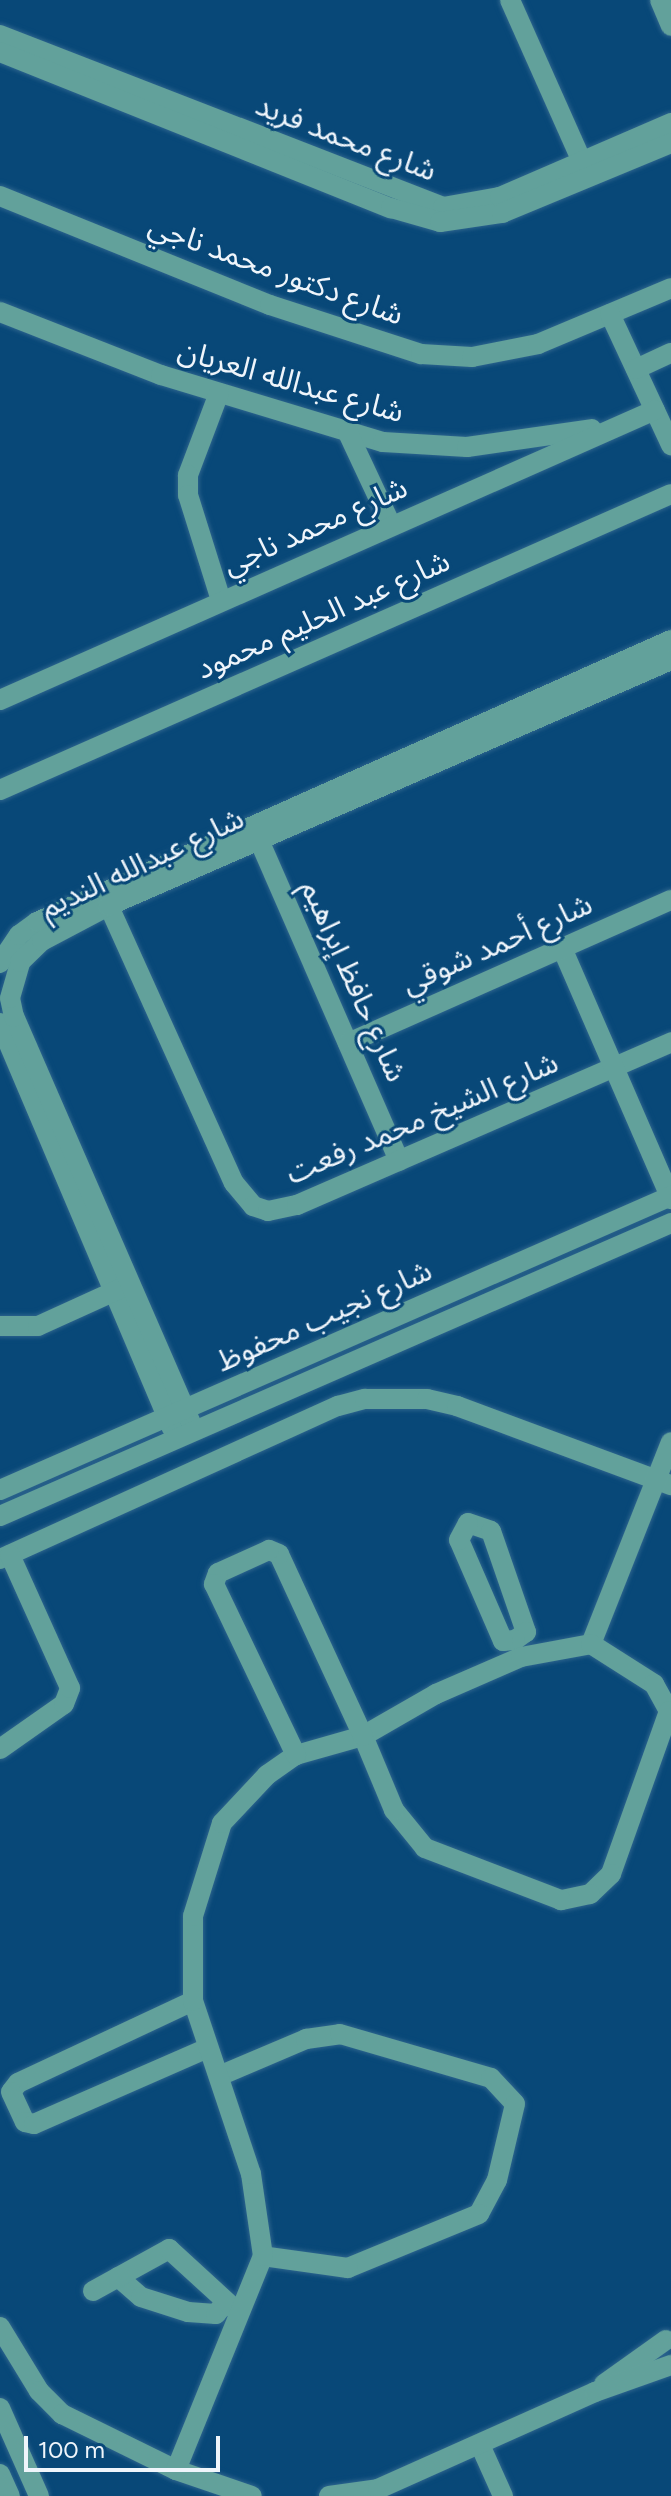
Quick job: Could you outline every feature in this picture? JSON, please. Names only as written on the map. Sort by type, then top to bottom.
[{"type":"street","points":[[510,0],[586,170]]},
{"type":"street","points":[[660,0],[671,26]]},
{"type":"street","name":"شارع محمد فريد","points":[[0,35],[433,205],[479,204],[671,143]]},
{"type":"street","name":"شارع محمد فريد","points":[[0,52],[419,218],[482,219],[586,170],[671,123]]},
{"type":"street","name":"شارع دكتور محمد ناجي","points":[[0,196],[270,305],[421,354],[500,353],[538,344],[671,288]]},
{"type":"street","name":"شارع عبدالله العريان","points":[[0,312],[105,355],[219,393],[348,433],[425,448],[467,447],[622,424]]},
{"type":"street","points":[[610,314],[671,445]]},
{"type":"street","points":[[636,369],[671,353]]},
{"type":"street","points":[[219,393],[188,475],[188,495],[221,600]]},
{"type":"street","name":"شارع محمد ناجي","points":[[0,700],[655,410]]},
{"type":"street","points":[[348,433],[391,525]]},
{"type":"street","name":"شارع عبد الحليم محمود","points":[[0,790],[671,494]]},
{"type":"street","name":"شارع عبدالله النديم","points":[[256,833],[671,640]]},
{"type":"street","name":"شارع عبدالله النديم","points":[[0,963],[19,935],[37,922],[105,899],[671,660]]},
{"type":"street","name":"شارع حافظ إبراهيم","points":[[256,833],[399,1161]]},
{"type":"street","name":"شارع عبدالله النديم","points":[[105,899],[32,949],[12,978],[10,998],[21,1035],[122,1288]]},
{"type":"street","name":"شارع الشيخ محمد رفعت","points":[[105,899],[241,1196],[253,1206],[283,1210],[671,1042]]},
{"type":"street","name":"شارع أحمد شوقي","points":[[348,1043],[671,900]]},
{"type":"street","points":[[562,948],[671,1197]]},
{"type":"street","name":"شارع عبدالله النديم","points":[[0,1023],[122,1288],[185,1434]]},
{"type":"street","name":"شارع نجيب محفوظ","points":[[0,1490],[671,1197]]},
{"type":"street","name":"شارع نجيب محفوظ","points":[[0,1516],[671,1223]]},
{"type":"street","points":[[0,1326],[38,1326],[122,1288]]},
{"type":"street","points":[[0,1749],[64,1704],[70,1688],[5,1557],[338,1406],[365,1399],[427,1399],[457,1406],[662,1481]]},
{"type":"street","points":[[591,1644],[662,1481],[671,1442]]},
{"type":"street","points":[[468,1523],[491,1531],[526,1632],[518,1648],[503,1641],[459,1540],[468,1523]]},
{"type":"street","points":[[176,2470],[231,2307],[263,2256],[251,2174],[193,2001],[193,1916],[222,1823],[267,1775],[296,1755],[363,1736],[518,1648],[591,1644],[654,1684],[669,1718],[611,1874],[590,1894],[561,1900],[425,1848],[394,1810],[363,1736],[279,1554],[265,1551],[218,1573],[214,1584],[296,1755]]},
{"type":"street","points":[[193,2001],[15,2085],[11,2092],[25,2122],[34,2124],[208,2048]]},
{"type":"street","points":[[219,2076],[306,2039],[340,2034],[491,2078],[515,2104],[497,2180],[479,2214],[348,2268],[263,2256]]},
{"type":"street","points":[[93,2291],[169,2249],[231,2307]]},
{"type":"street","points":[[118,2277],[141,2297],[174,2308],[216,2314],[231,2307]]},
{"type":"street","points":[[0,2327],[48,2403],[176,2470],[252,2496]]},
{"type":"street","points":[[329,2496],[378,2489],[481,2447],[595,2392],[671,2363],[669,2336]]},
{"type":"street","points":[[595,2392],[669,2336]]},
{"type":"street","points":[[0,2408],[39,2496]]},
{"type":"street","points":[[481,2447],[503,2496]]},
{"type":"street","points":[[0,2474],[10,2496]]}]
